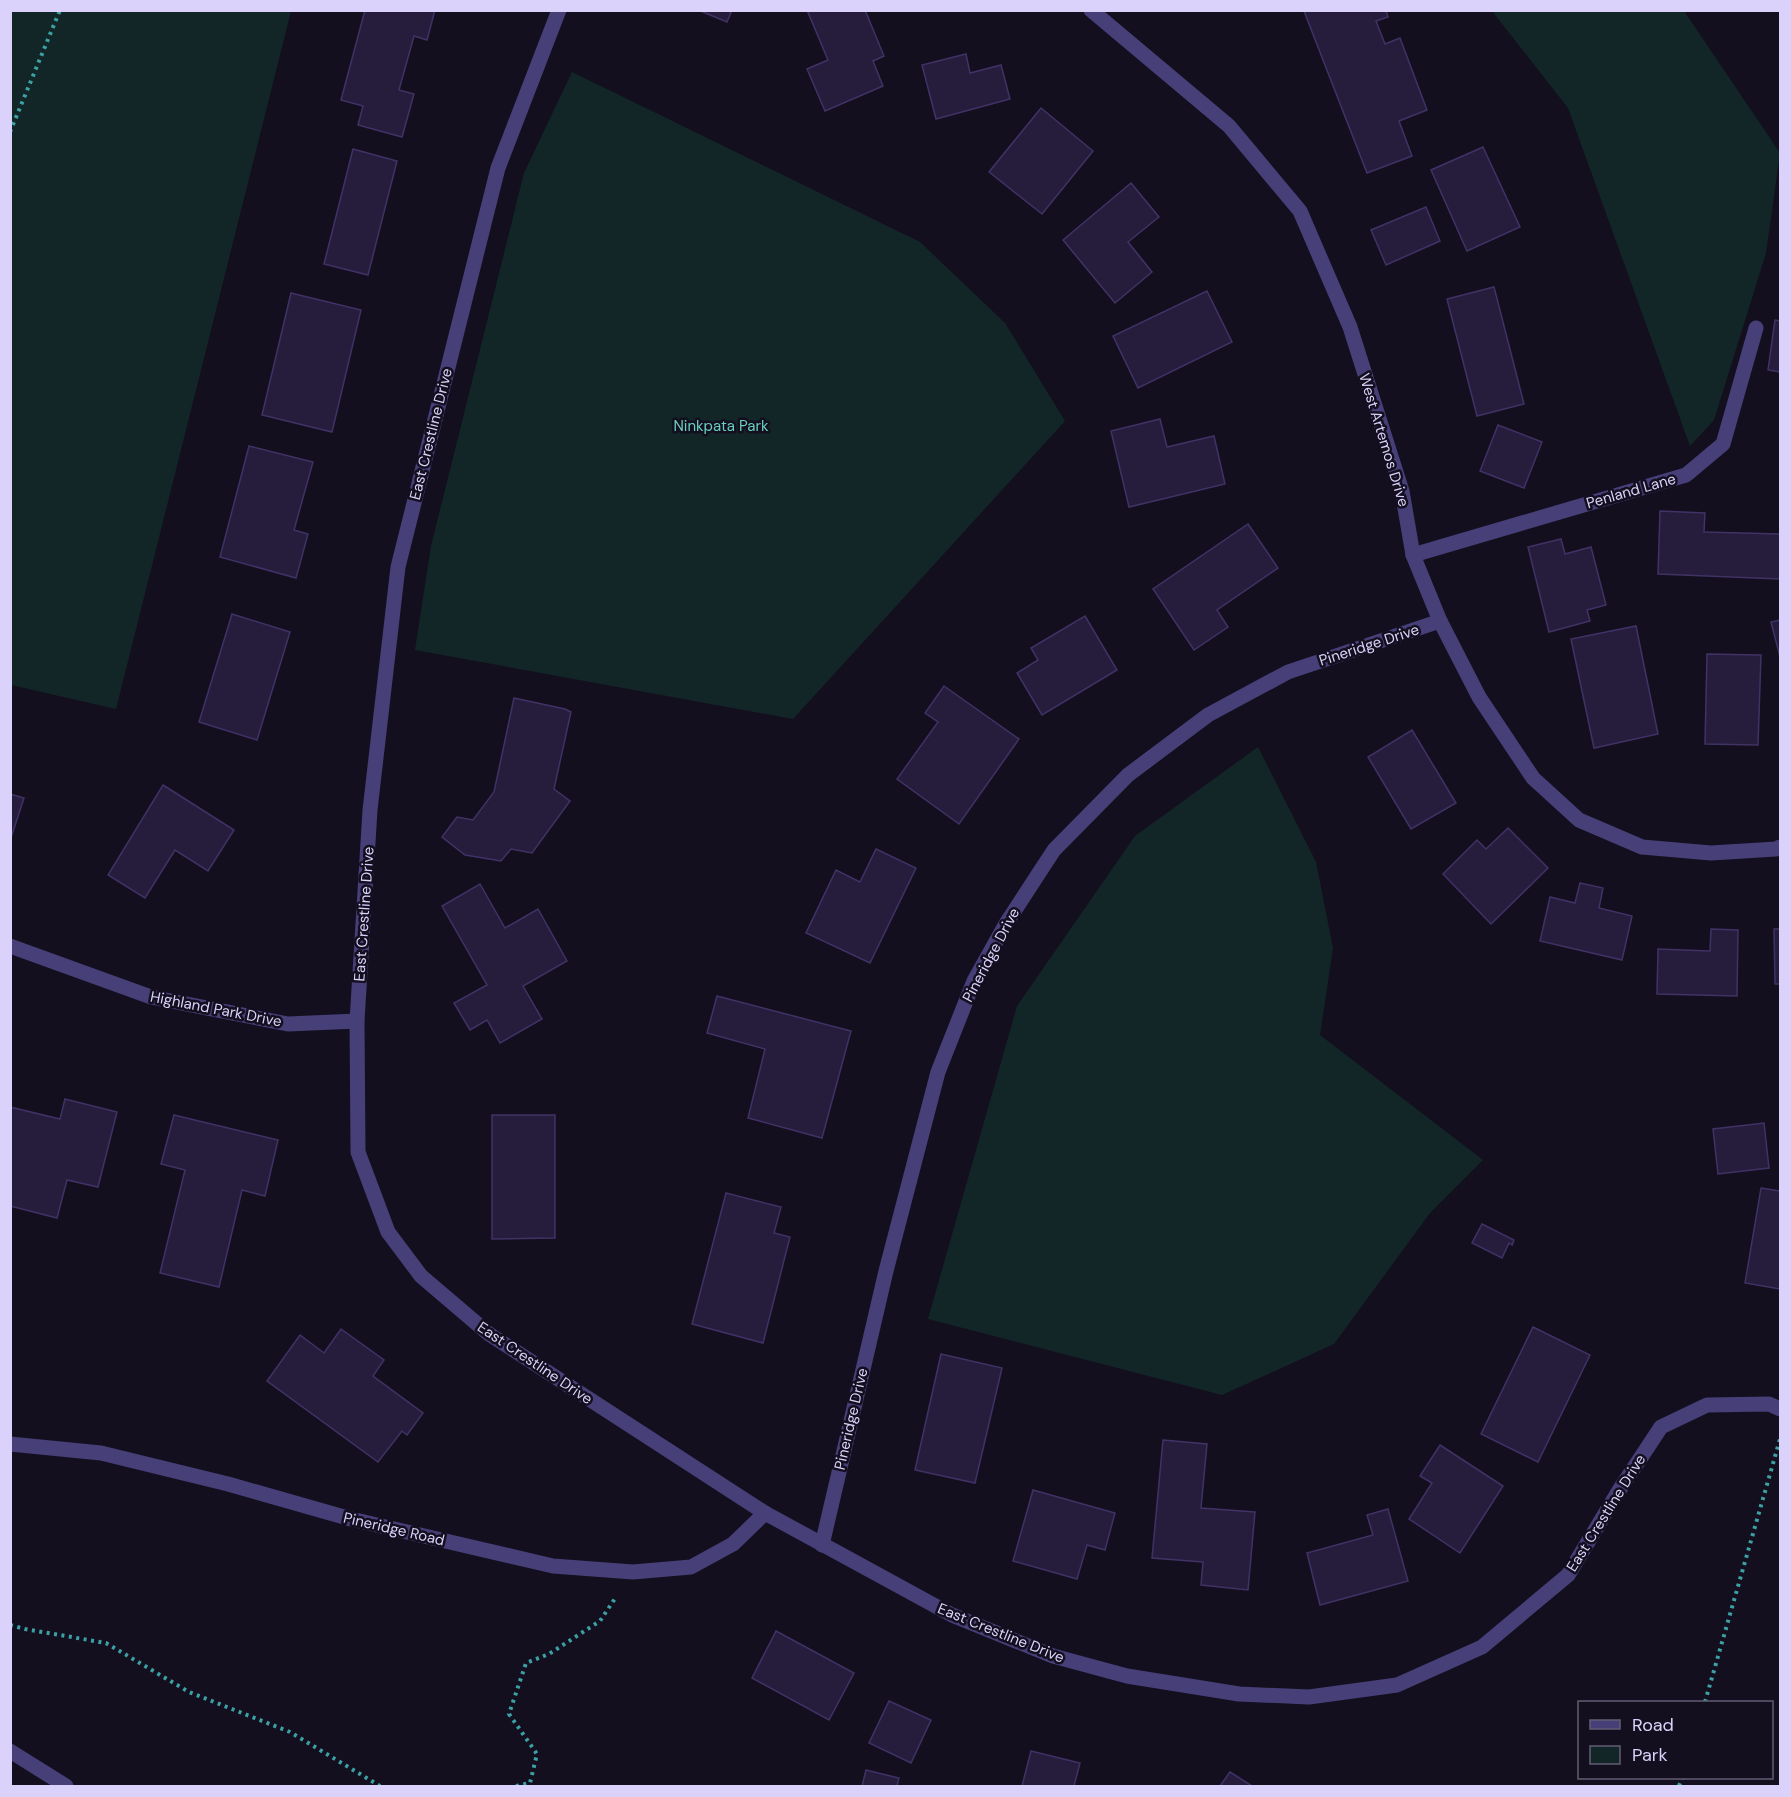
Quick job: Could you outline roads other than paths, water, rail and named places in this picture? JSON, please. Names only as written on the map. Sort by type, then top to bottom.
[{"type":"street","name":"East Crestline Drive","points":[[559,10],[498,168],[398,567],[370,810],[357,1021],[358,1152],[388,1232],[420,1276],[489,1334],[765,1513],[952,1615],[1053,1656],[1127,1676],[1239,1694],[1309,1697],[1397,1685],[1482,1647],[1568,1575],[1661,1427],[1707,1405],[1769,1404],[1780,1409]]},
{"type":"street","name":"West Artemos Drive","points":[[1091,10],[1229,126],[1299,211],[1350,327],[1402,491],[1413,555],[1440,621],[1479,697],[1533,778],[1579,820],[1642,847],[1711,853],[1780,847]]},
{"type":"street","name":"Penland Lane","points":[[1413,555],[1686,475],[1723,444],[1756,328]]},
{"type":"street","name":"Pineridge Drive","points":[[822,1545],[886,1271],[938,1072],[974,981],[1006,922],[1054,850],[1128,774],[1208,715],[1288,672],[1440,621]]},
{"type":"street","name":"Highland Park Drive","points":[[10,946],[151,997],[288,1024],[357,1021]]},
{"type":"street","name":"Pineridge Road","points":[[10,1444],[101,1453],[228,1484],[351,1519],[553,1566],[633,1572],[691,1567],[734,1544],[765,1513]]},
{"type":"street","points":[[10,1751],[66,1786]]},
{"type":"park label","name":"Ninkpata Park","points":[[721,426]]}]
